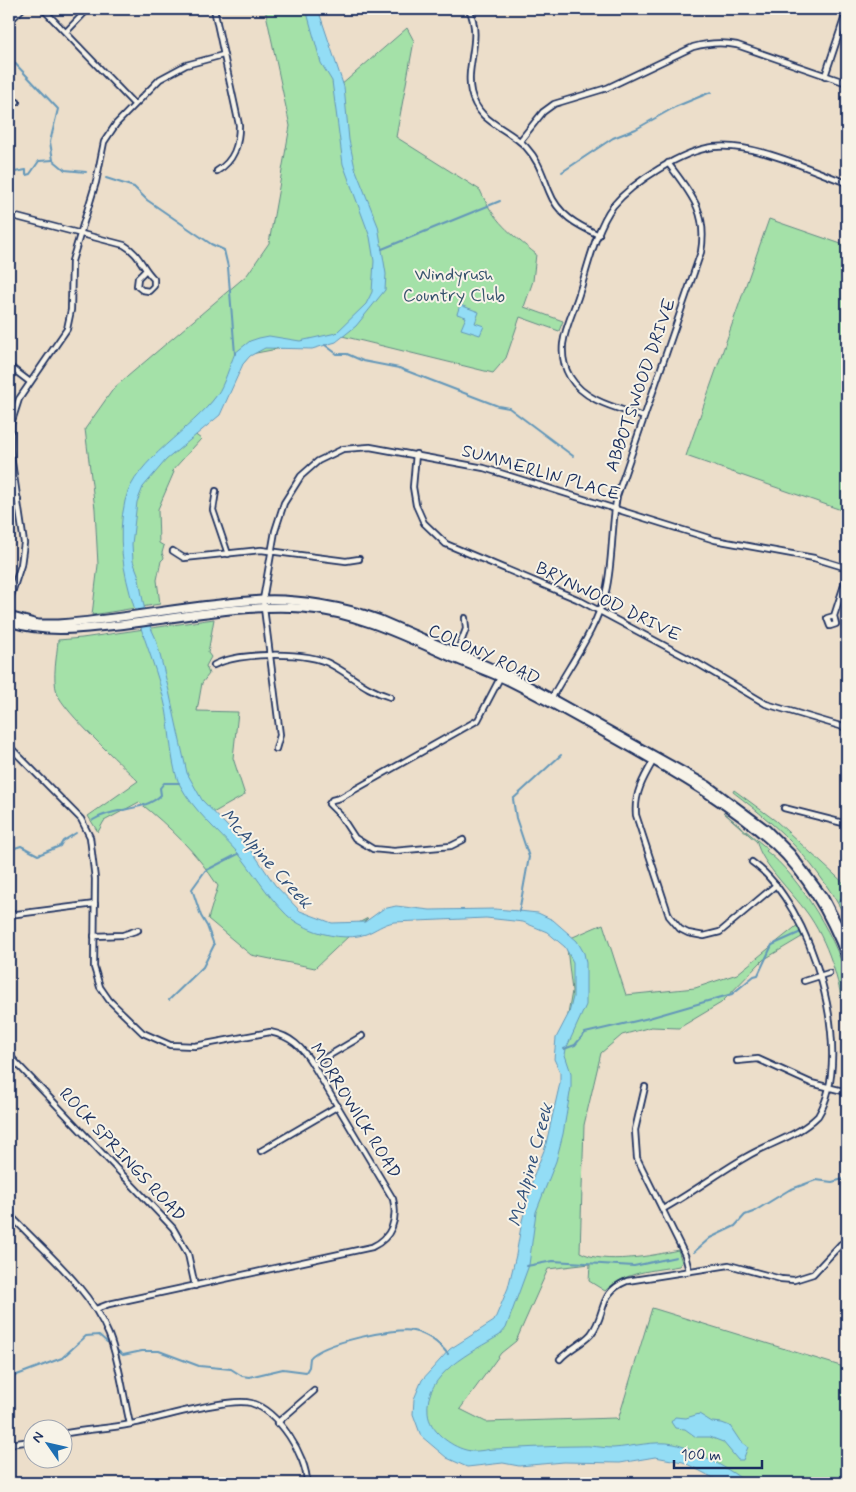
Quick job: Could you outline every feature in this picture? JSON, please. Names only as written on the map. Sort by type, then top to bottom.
[{"type":"main road","name":"COLONY ROAD","points":[[9,622],[44,627],[264,603],[306,603],[356,612],[501,675],[707,785],[779,841],[808,874],[824,898],[847,943]]},
{"type":"main road","name":"COLONY ROAD","points":[[9,616],[44,627]]},
{"type":"main road","name":"COLONY ROAD","points":[[751,821],[775,845],[803,878],[820,902],[847,959]]},
{"type":"street","points":[[9,22],[22,9]]},
{"type":"street","points":[[44,9],[134,104]]},
{"type":"street","points":[[66,32],[88,9]]},
{"type":"street","points":[[214,9],[239,126],[239,143],[230,160],[217,171]]},
{"type":"street","points":[[470,9],[475,35],[470,79],[475,104],[485,118],[520,141],[539,164],[548,190],[558,208],[578,225],[599,235]]},
{"type":"street","points":[[825,76],[847,10]]},
{"type":"street","points":[[520,141],[543,112],[554,104],[607,88],[699,45],[719,42],[731,44],[847,83]]},
{"type":"street","points":[[9,602],[23,555],[23,536],[10,449],[10,430],[19,399],[67,329],[71,310],[72,261],[78,233],[96,182],[104,142],[134,104],[160,80],[186,65],[223,55]]},
{"type":"street","points":[[9,100],[16,102]]},
{"type":"street","points":[[644,417],[600,402],[585,394],[574,384],[564,363],[564,339],[599,235],[606,218],[618,200],[668,163],[702,149],[720,147],[740,148],[847,183]]},
{"type":"street","name":"ABBOTSWOOD DRIVE","points":[[551,700],[600,612],[608,580],[615,508],[703,241],[703,221],[697,204],[668,163]]},
{"type":"street","points":[[9,215],[130,248],[143,262],[145,271],[154,279],[154,286],[149,292],[137,286],[138,278],[145,271]]},
{"type":"street","points":[[9,366],[30,382]]},
{"type":"street","name":"SUMMERLIN PLACE","points":[[276,749],[280,734],[264,603],[272,552],[284,503],[301,476],[318,461],[338,451],[370,446],[492,470],[725,543],[798,554],[847,568]]},
{"type":"street","name":"BRYNWOOD DRIVE","points":[[416,454],[413,487],[416,505],[424,523],[438,538],[451,546],[555,589],[697,663],[766,704],[847,728]]},
{"type":"street","points":[[216,491],[213,510],[228,554]]},
{"type":"street","points":[[9,501],[18,499]]},
{"type":"street","points":[[173,551],[184,558],[261,550],[346,561],[359,559]]},
{"type":"street","points":[[834,616],[847,576]]},
{"type":"street","points":[[456,655],[466,629],[465,618]]},
{"type":"street","points":[[214,665],[225,659],[271,654],[304,658],[331,664],[354,681],[390,697]]},
{"type":"street","points":[[463,840],[451,846],[394,850],[373,849],[355,838],[340,815],[329,804],[332,800],[348,794],[478,720],[501,675]]},
{"type":"street","name":"MORROWICK ROAD","points":[[9,746],[80,819],[87,830],[94,855],[94,967],[100,987],[109,1000],[142,1033],[160,1042],[187,1046],[261,1032],[279,1034],[301,1046],[393,1199],[395,1216],[387,1236],[377,1245],[360,1251],[108,1304],[96,1309]]},
{"type":"street","points":[[655,758],[638,789],[635,801],[636,814],[665,908],[680,929],[697,936],[712,935],[720,932],[776,885]]},
{"type":"street","points":[[784,808],[847,824]]},
{"type":"street","points":[[752,862],[776,885],[810,932]]},
{"type":"street","points":[[9,915],[95,904]]},
{"type":"street","points":[[94,936],[123,936],[138,930]]},
{"type":"street","points":[[826,965],[830,979]]},
{"type":"street","points":[[804,981],[829,973]]},
{"type":"street","points":[[314,1065],[362,1036]]},
{"type":"street","name":"ROCK SPRINGS ROAD","points":[[9,1055],[173,1228],[188,1254],[195,1286]]},
{"type":"street","points":[[737,1061],[758,1059],[786,1073],[836,1091],[847,1092]]},
{"type":"street","points":[[663,1209],[747,1156],[792,1137],[804,1129],[819,1116],[838,1085]]},
{"type":"street","points":[[645,1087],[635,1130],[635,1148],[642,1170],[685,1255],[689,1271]]},
{"type":"street","points":[[261,1151],[338,1106]]},
{"type":"street","points":[[9,1214],[82,1291],[96,1309],[112,1344],[130,1424]]},
{"type":"street","points":[[560,1359],[590,1335],[604,1300],[615,1287],[627,1280],[729,1265],[794,1280],[813,1274],[841,1244]]},
{"type":"street","points":[[277,1423],[314,1392]]},
{"type":"street","points":[[72,1433],[130,1424],[241,1402],[261,1408],[277,1423],[300,1451],[305,1464],[307,1483]]},
{"type":"street","points":[[9,1444],[22,1442]]},
{"type":"green space","name":"Windyrush Country Club","points":[[265,9],[312,9],[340,86],[407,28],[414,41],[396,137],[480,190],[497,219],[536,254],[533,281],[524,307],[563,321],[559,331],[520,317],[506,358],[493,373],[338,335],[324,340],[251,354],[189,430],[201,439],[172,471],[174,472],[158,509],[159,543],[164,546],[162,553],[164,558],[161,561],[157,580],[160,604],[92,615],[98,565],[95,509],[85,429],[114,388],[247,275],[269,243],[290,126]]},
{"type":"green space","points":[[769,219],[847,246],[847,512],[686,456]]},
{"type":"green space","points":[[214,619],[208,653],[211,657],[206,666],[209,674],[202,683],[197,711],[238,712],[233,758],[245,795],[211,814],[297,919],[345,930],[368,918],[315,968],[251,955],[208,919],[218,886],[201,862],[182,841],[139,802],[104,821],[98,832],[88,816],[138,781],[81,725],[57,693],[55,667],[58,640]]},
{"type":"green space","points":[[734,790],[776,821],[847,886],[847,920],[824,881],[798,849],[768,820],[733,792]]},
{"type":"green space","points":[[723,812],[768,849],[766,851],[791,876],[817,912],[828,931],[844,969],[848,989],[847,1023],[834,968],[818,929],[772,870],[757,842]]},
{"type":"green space","points":[[603,924],[626,995],[695,988],[737,974],[799,924],[805,935],[763,960],[721,1003],[679,1028],[651,1027],[622,1035],[601,1053],[584,1125],[580,1252],[590,1256],[615,1259],[642,1257],[678,1250],[682,1262],[679,1266],[640,1273],[622,1279],[605,1291],[589,1281],[590,1264],[548,1269],[516,1341],[501,1353],[460,1409],[486,1422],[616,1418],[618,1420],[652,1308],[847,1368],[847,1483],[732,1483],[688,1456],[466,1460],[437,1439],[423,1412],[433,1371],[507,1320],[562,1098],[563,1044],[572,991],[566,940]]},
{"type":"water","points":[[306,9],[318,9],[344,87],[349,140],[355,168],[378,226],[386,274],[385,290],[356,326],[336,342],[312,349],[265,348],[250,356],[243,364],[220,415],[166,460],[143,487],[137,502],[132,544],[133,561],[138,574],[146,617],[156,639],[187,773],[202,800],[254,854],[275,885],[300,911],[332,923],[365,922],[383,909],[396,906],[430,910],[495,909],[538,913],[553,920],[577,941],[584,953],[586,963],[586,1005],[566,1049],[565,1055],[571,1073],[571,1087],[563,1134],[556,1161],[536,1212],[529,1265],[506,1328],[500,1335],[452,1365],[434,1386],[429,1399],[428,1413],[429,1419],[436,1431],[453,1445],[474,1451],[569,1446],[613,1448],[651,1443],[674,1444],[712,1460],[746,1483],[723,1483],[683,1462],[655,1457],[620,1463],[564,1462],[519,1466],[503,1463],[467,1467],[447,1458],[421,1436],[413,1414],[414,1399],[422,1380],[450,1349],[494,1321],[508,1288],[522,1221],[534,1175],[545,1148],[560,1083],[560,1072],[554,1059],[556,1038],[569,1013],[573,997],[573,962],[565,947],[547,932],[523,922],[486,918],[394,922],[366,934],[345,937],[316,931],[296,922],[277,905],[237,852],[206,820],[185,794],[177,778],[160,683],[134,606],[122,554],[121,528],[125,501],[131,486],[152,458],[206,408],[217,395],[235,353],[250,341],[269,336],[300,341],[336,333],[366,304],[372,292],[374,261],[370,237],[343,164],[332,81],[321,63]]},
{"type":"water","points":[[460,305],[479,312],[475,323],[484,326],[480,335],[461,329],[466,317],[457,314]]},
{"type":"water","points":[[699,1414],[712,1422],[730,1426],[740,1441],[748,1447],[743,1460],[738,1460],[723,1442],[710,1437],[696,1437],[685,1429],[675,1428],[671,1422],[675,1417],[686,1418]]},
{"type":"waterway","points":[[9,57],[58,109],[50,142],[53,160],[65,170],[86,172]]},
{"type":"waterway","points":[[562,172],[613,138],[636,129],[675,107],[711,92]]},
{"type":"waterway","points":[[9,173],[26,170],[26,175],[30,174],[39,161],[53,160]]},
{"type":"waterway","points":[[106,178],[134,187],[147,200],[211,244],[224,250],[228,267],[235,354]]},
{"type":"waterway","points":[[382,249],[500,201]]},
{"type":"waterway","points":[[325,345],[337,354],[347,354],[363,361],[399,368],[498,406],[509,408],[573,456]]},
{"type":"waterway","points":[[519,912],[529,857],[516,818],[513,799],[561,755]]},
{"type":"waterway","points":[[93,820],[110,813],[146,804],[161,795],[160,788],[164,783],[179,783]]},
{"type":"waterway","points":[[9,850],[21,846],[38,855],[60,846],[63,841],[76,833]]},
{"type":"waterway","name":"McAlpine Creek","points":[[169,1000],[203,967],[214,945],[192,889],[205,871],[238,854]]},
{"type":"waterway","points":[[839,902],[847,893]]},
{"type":"waterway","points":[[564,1049],[575,1045],[585,1033],[649,1018],[732,994],[754,976],[758,975],[772,945],[801,932]]},
{"type":"waterway","points":[[694,1252],[710,1238],[735,1226],[745,1215],[789,1190],[816,1180],[832,1182],[847,1178]]},
{"type":"waterway","points":[[527,1266],[553,1261],[634,1266],[676,1257]]},
{"type":"waterway","points":[[118,1351],[123,1355],[142,1351],[159,1351],[199,1366],[231,1369],[242,1376],[249,1377],[283,1369],[306,1372],[309,1367],[310,1358],[317,1352],[359,1337],[391,1331],[404,1330],[423,1334],[437,1343],[448,1354]]},
{"type":"waterway","points":[[9,1378],[62,1358],[86,1336],[99,1335],[107,1342]]}]
